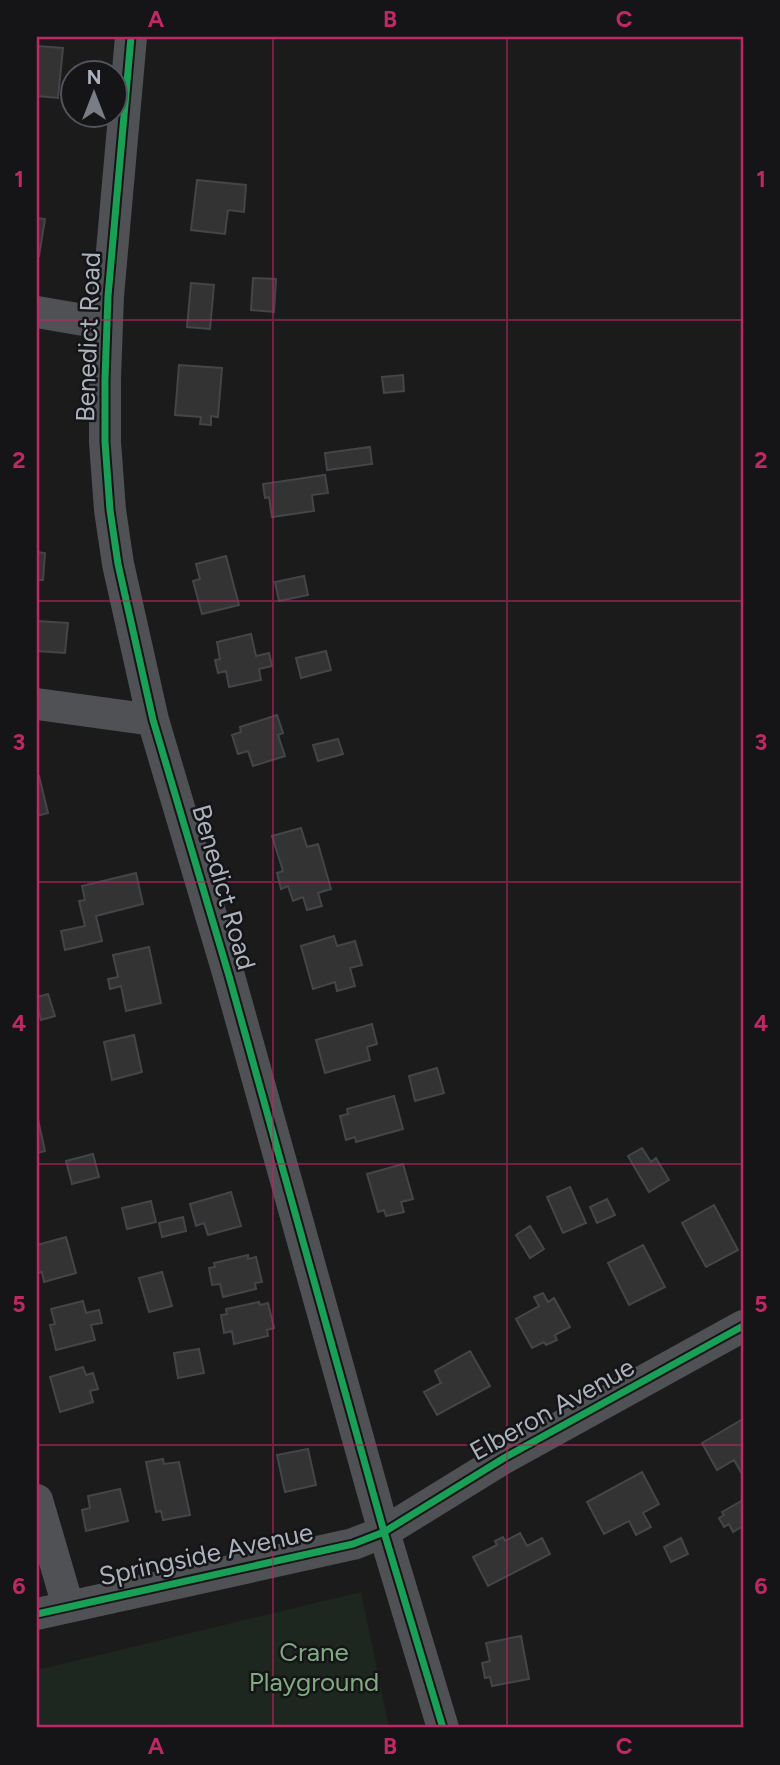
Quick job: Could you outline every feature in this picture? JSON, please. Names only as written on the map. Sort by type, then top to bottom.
[{"type":"street","name":"Benedict Road","points":[[131,37],[107,324],[105,379],[105,442],[110,510],[118,564],[153,720],[229,976],[384,1532],[443,1728]]},
{"type":"street","points":[[37,312],[107,324]]},
{"type":"street","points":[[37,704],[153,720]]},
{"type":"street","name":"Elberon Avenue","points":[[384,1532],[505,1458],[743,1326]]},
{"type":"street","points":[[37,1500],[68,1606]]},
{"type":"street","name":"Springside Avenue","points":[[37,1614],[353,1544],[384,1532]]},
{"type":"green space","name":"Crane Playground","points":[[361,1592],[389,1728],[37,1728],[37,1670]]},
{"type":"building","points":[[37,46],[63,48],[58,98],[37,96]]},
{"type":"building","points":[[197,180],[246,185],[244,212],[228,210],[225,234],[191,230]]},
{"type":"building","points":[[37,218],[45,219],[39,256],[37,256]]},
{"type":"building","points":[[253,278],[276,279],[274,312],[251,310]]},
{"type":"building","points":[[191,283],[214,285],[210,329],[187,327]]},
{"type":"building","points":[[179,365],[222,368],[218,417],[211,416],[211,425],[200,424],[201,417],[175,415]]},
{"type":"building","points":[[403,375],[404,391],[384,393],[382,377]]},
{"type":"building","points":[[370,447],[372,464],[327,470],[325,453]]},
{"type":"building","points":[[325,475],[328,493],[312,495],[314,511],[272,517],[269,497],[265,498],[263,484]]},
{"type":"building","points":[[37,552],[45,553],[43,580],[37,580]]},
{"type":"building","points":[[226,556],[239,605],[202,614],[193,581],[200,579],[196,564]]},
{"type":"building","points":[[304,576],[308,595],[279,601],[275,582]]},
{"type":"building","points":[[37,621],[68,623],[65,653],[37,651]]},
{"type":"building","points":[[251,634],[256,656],[269,653],[272,666],[259,669],[261,680],[229,687],[226,671],[218,673],[215,660],[220,659],[217,642]]},
{"type":"building","points":[[326,651],[331,670],[301,678],[296,658]]},
{"type":"building","points":[[277,715],[283,733],[278,735],[285,756],[253,766],[248,751],[238,754],[232,735],[241,732],[240,727]]},
{"type":"building","points":[[338,739],[343,754],[318,761],[313,745]]},
{"type":"building","points":[[37,776],[48,813],[37,816]]},
{"type":"building","points":[[301,828],[307,847],[318,844],[331,889],[318,893],[322,906],[307,910],[303,897],[293,901],[288,886],[281,889],[277,873],[283,871],[272,836]]},
{"type":"building","points":[[136,873],[143,904],[96,916],[102,941],[65,950],[61,931],[85,926],[79,901],[85,900],[82,886]]},
{"type":"building","points":[[334,936],[337,946],[355,941],[362,965],[350,968],[355,986],[337,991],[335,982],[313,989],[301,946]]},
{"type":"building","points":[[149,947],[161,1003],[126,1011],[121,986],[110,989],[108,979],[118,977],[113,955]]},
{"type":"building","points":[[48,994],[55,1016],[41,1020],[37,997]]},
{"type":"building","points":[[372,1024],[377,1044],[367,1047],[370,1060],[325,1073],[316,1040]]},
{"type":"building","points":[[134,1035],[142,1072],[112,1080],[104,1042]]},
{"type":"building","points":[[437,1068],[444,1093],[415,1101],[409,1076]]},
{"type":"building","points":[[394,1096],[403,1129],[356,1142],[355,1137],[346,1140],[340,1116],[348,1114],[347,1109]]},
{"type":"building","points":[[37,1115],[45,1151],[37,1153]]},
{"type":"building","points":[[642,1148],[651,1162],[656,1158],[669,1180],[649,1192],[628,1156]]},
{"type":"building","points":[[93,1154],[99,1177],[72,1184],[66,1161]]},
{"type":"building","points":[[403,1164],[413,1199],[401,1202],[404,1212],[386,1216],[384,1210],[378,1212],[367,1174]]},
{"type":"building","points":[[570,1187],[586,1223],[563,1233],[547,1197]]},
{"type":"building","points":[[231,1192],[241,1226],[208,1235],[204,1223],[196,1226],[190,1204]]},
{"type":"building","points":[[607,1199],[615,1215],[597,1223],[590,1207]]},
{"type":"building","points":[[151,1201],[156,1222],[127,1229],[122,1208]]},
{"type":"building","points":[[714,1205],[738,1250],[706,1267],[682,1223]]},
{"type":"building","points":[[183,1217],[186,1231],[162,1237],[159,1223]]},
{"type":"building","points":[[530,1226],[544,1249],[530,1258],[516,1235]]},
{"type":"building","points":[[66,1237],[76,1273],[44,1282],[42,1272],[37,1273],[37,1245]]},
{"type":"building","points":[[643,1245],[665,1287],[629,1305],[608,1263]]},
{"type":"building","points":[[248,1255],[248,1259],[256,1257],[262,1282],[255,1283],[256,1289],[223,1297],[220,1284],[212,1285],[209,1268],[215,1267],[214,1263]]},
{"type":"building","points":[[162,1272],[172,1306],[149,1312],[139,1278]]},
{"type":"building","points":[[543,1293],[548,1302],[554,1298],[570,1327],[555,1335],[557,1340],[532,1348],[516,1319],[539,1306],[534,1297]]},
{"type":"building","points":[[83,1301],[86,1313],[99,1310],[102,1323],[91,1325],[95,1340],[56,1350],[50,1325],[55,1324],[51,1309]]},
{"type":"building","points":[[259,1302],[260,1305],[268,1303],[274,1328],[267,1330],[268,1336],[234,1344],[232,1331],[224,1333],[221,1315],[227,1314],[226,1309]]},
{"type":"building","points":[[199,1349],[204,1373],[178,1378],[174,1353]]},
{"type":"building","points":[[470,1351],[490,1386],[437,1415],[424,1392],[441,1383],[435,1371]]},
{"type":"building","points":[[83,1367],[86,1375],[93,1373],[98,1389],[90,1391],[93,1402],[60,1412],[50,1377]]},
{"type":"building","points":[[743,1419],[743,1476],[734,1460],[717,1470],[702,1443]]},
{"type":"building","points":[[308,1449],[316,1485],[285,1492],[277,1455]]},
{"type":"building","points":[[163,1459],[164,1464],[179,1462],[190,1515],[163,1520],[161,1511],[156,1512],[146,1462]]},
{"type":"building","points":[[642,1472],[659,1504],[643,1513],[651,1527],[636,1535],[629,1521],[604,1534],[587,1502]]},
{"type":"building","points":[[120,1489],[128,1521],[86,1531],[82,1510],[90,1508],[88,1496]]},
{"type":"building","points":[[743,1500],[743,1526],[733,1532],[729,1524],[724,1527],[719,1518],[724,1515],[722,1512]]},
{"type":"building","points":[[520,1533],[527,1546],[542,1538],[550,1554],[488,1586],[473,1557],[497,1545],[495,1541],[503,1537],[505,1541]]},
{"type":"building","points":[[681,1538],[688,1554],[671,1562],[664,1547]]},
{"type":"building","points":[[521,1636],[529,1679],[492,1686],[490,1677],[485,1678],[482,1663],[490,1661],[486,1643]]},
{"type":"cycle path","points":[[131,37],[108,296],[105,379],[105,442],[110,510],[118,564],[153,720],[229,976],[384,1532],[443,1728]]},
{"type":"cycle path","points":[[37,1614],[353,1544],[384,1532],[504,1458],[743,1326]]}]
